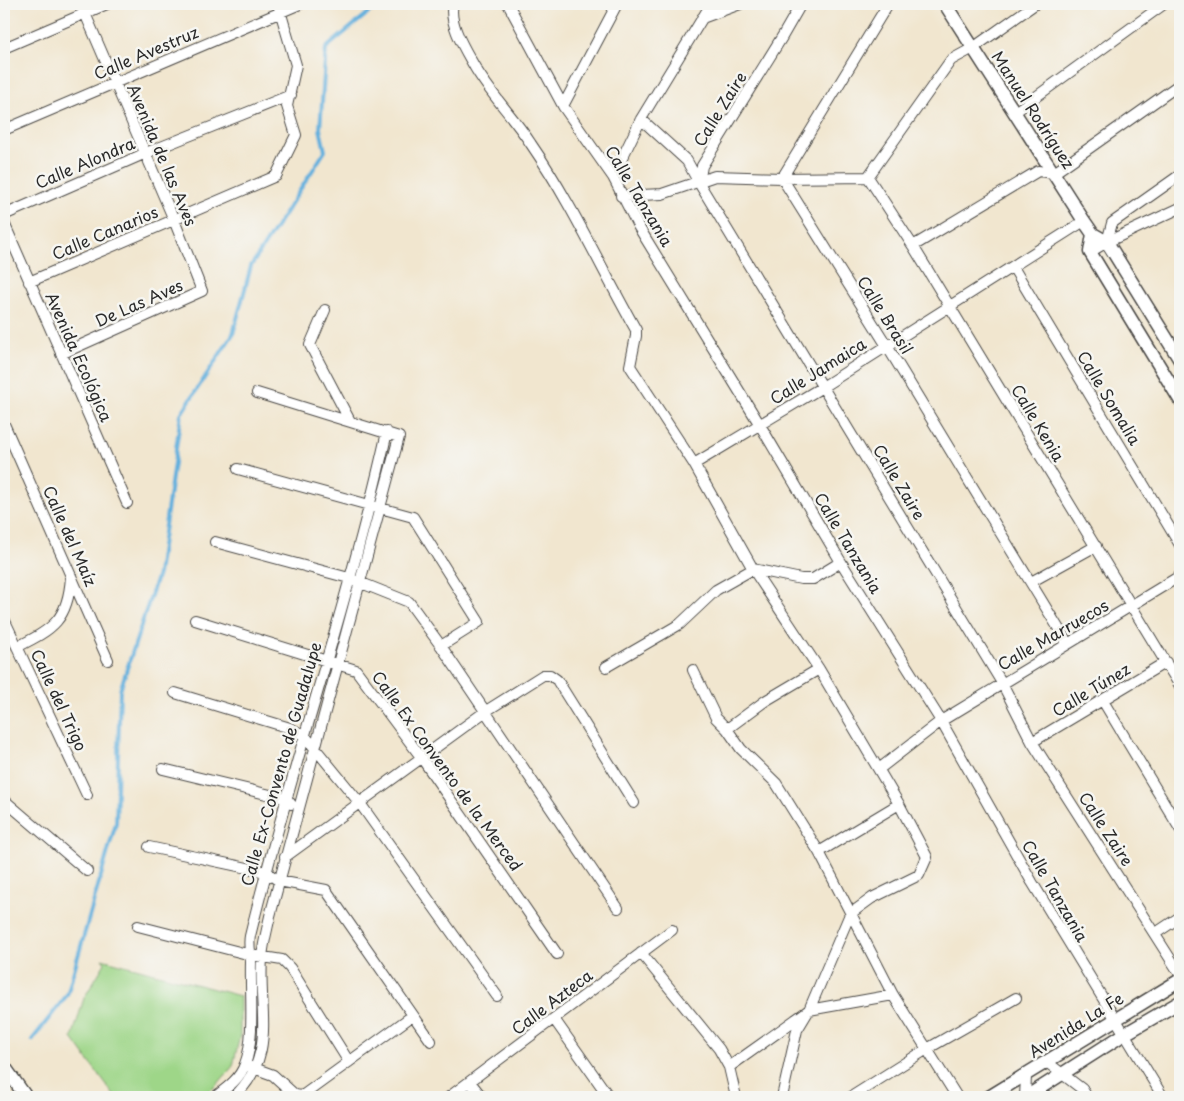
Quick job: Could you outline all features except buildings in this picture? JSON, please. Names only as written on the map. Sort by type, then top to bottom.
[{"type":"street","points":[[4,48],[84,8],[107,4]]},
{"type":"street","name":"Calle Avestruz","points":[[4,130],[280,8],[300,4]]},
{"type":"street","points":[[453,4],[454,23],[473,64],[491,93],[531,143],[563,196],[636,330],[630,366],[694,464],[753,569],[819,669],[879,769],[928,857],[919,875],[872,898],[850,914],[809,1010],[796,1030],[782,1097]]},
{"type":"street","points":[[510,7],[521,4]]},
{"type":"street","points":[[563,106],[617,4]]},
{"type":"street","points":[[613,177],[641,119],[711,4]]},
{"type":"street","points":[[702,18],[740,4]]},
{"type":"street","name":"Calle Zaire","points":[[800,4],[782,37],[702,166],[699,183],[1002,682],[1032,742],[1156,933],[1180,974]]},
{"type":"street","points":[[782,178],[888,4]]},
{"type":"street","name":"Manuel Rodríguez","points":[[945,4],[1084,221],[1093,234],[1107,242],[1180,360]]},
{"type":"street","points":[[621,196],[662,194],[715,176],[782,178],[868,176],[951,60],[973,48],[1035,4]]},
{"type":"street","points":[[1015,112],[1164,4]]},
{"type":"street","name":"Calle Tanzania","points":[[510,7],[563,106],[613,177],[621,196],[841,562],[941,721],[1032,882],[1163,1097]]},
{"type":"street","name":"Avenida de las Aves","points":[[84,8],[202,291]]},
{"type":"street","points":[[280,8],[296,65],[291,95]]},
{"type":"street","points":[[913,246],[1038,171],[1054,173],[1180,84]]},
{"type":"street","name":"Calle Alondra","points":[[4,214],[146,153],[291,95]]},
{"type":"street","name":"Calle Canarios","points":[[29,282],[276,176],[296,135],[287,106],[291,95]]},
{"type":"street","points":[[641,119],[687,161],[699,183]]},
{"type":"street","points":[[1107,242],[1112,223],[1180,174]]},
{"type":"street","name":"Calle Kenia","points":[[868,176],[913,246],[1180,686]]},
{"type":"street","name":"Calle Brasil","points":[[782,178],[887,346],[1068,644]]},
{"type":"street","points":[[1090,252],[1107,242],[1180,208]]},
{"type":"street","name":"Calle Jamaica","points":[[694,464],[824,386],[1084,221]]},
{"type":"street","name":"Avenida Ecológica","points":[[4,223],[127,503]]},
{"type":"street","points":[[1093,234],[1090,252],[1180,400]]},
{"type":"street","name":"Calle Somalia","points":[[1012,267],[1180,545]]},
{"type":"street","name":"De Las Aves","points":[[60,354],[202,291]]},
{"type":"street","points":[[325,310],[310,345],[350,421]]},
{"type":"street","points":[[257,393],[387,432]]},
{"type":"street","name":"Calle del Maíz","points":[[4,424],[108,660]]},
{"type":"street","name":"Calle Ex-Convento de Guadalupe","points":[[215,1097],[237,1078],[246,1064],[250,1039],[251,955],[249,940],[267,868],[349,578],[376,506],[399,437],[387,432],[376,506],[360,581],[297,811],[262,957],[263,1045],[256,1069],[246,1085],[234,1097]]},
{"type":"street","points":[[238,469],[413,517],[479,622],[441,646]]},
{"type":"street","points":[[215,542],[360,581],[408,602],[486,711],[618,908]]},
{"type":"street","points":[[1031,582],[1096,546]]},
{"type":"street","points":[[606,667],[680,624],[716,590],[753,569],[801,580],[813,579],[841,562]]},
{"type":"street","points":[[17,647],[47,632],[57,623],[65,610],[70,594],[71,576]]},
{"type":"street","name":"Calle Marruecos","points":[[879,769],[941,721],[1002,682],[1180,576]]},
{"type":"street","name":"Calle del Trigo","points":[[4,619],[87,795]]},
{"type":"street","name":"Calle Ex Convento de la Merced","points":[[195,620],[356,670],[421,757],[557,954]]},
{"type":"street","name":"Calle Túnez","points":[[1032,742],[1166,662]]},
{"type":"street","points":[[727,729],[765,701],[819,669]]},
{"type":"street","points":[[692,670],[716,718],[727,729],[741,749],[776,783],[819,852],[893,994],[957,1097]]},
{"type":"street","points":[[267,868],[486,711],[543,675],[550,675],[556,680],[634,803]]},
{"type":"street","points":[[175,693],[290,728],[305,736],[359,802],[497,996]]},
{"type":"street","points":[[1102,701],[1180,829]]},
{"type":"street","points":[[163,770],[287,799],[297,811]]},
{"type":"street","points":[[4,800],[86,871]]},
{"type":"street","points":[[819,852],[899,804]]},
{"type":"street","points":[[4,814],[13,807]]},
{"type":"street","points":[[149,847],[267,868],[279,881],[326,890],[430,1041]]},
{"type":"street","points":[[1156,933],[1180,917]]},
{"type":"street","points":[[138,926],[251,955],[282,960],[290,968],[349,1062]]},
{"type":"street","name":"Calle Azteca","points":[[449,1097],[672,930]]},
{"type":"street","points":[[641,953],[719,1049],[729,1067],[736,1097]]},
{"type":"street","name":"Avenida La Fe","points":[[989,1097],[1048,1063],[1180,980]]},
{"type":"street","points":[[729,1067],[809,1010],[893,994]]},
{"type":"street","points":[[851,1097],[927,1049],[1016,998]]},
{"type":"street","name":"Avenida La Fe","points":[[1025,1097],[1123,1034],[1180,1002]]},
{"type":"street","points":[[246,1064],[273,1075],[295,1096],[302,1096],[412,1016]]},
{"type":"street","points":[[554,1020],[609,1097]]},
{"type":"street","points":[[1048,1063],[1082,1089],[1087,1097]]},
{"type":"street","points":[[4,1066],[26,1097]]},
{"type":"street","points":[[1025,1097],[1026,1076]]},
{"type":"street","points":[[470,1082],[482,1097]]},
{"type":"green space","points":[[102,959],[240,996],[240,1035],[233,1066],[216,1086],[202,1097],[115,1097],[72,1038],[84,998],[105,963]]},
{"type":"waterway","points":[[32,1040],[67,995],[116,823],[120,690],[158,574],[181,414],[233,334],[251,266],[325,151],[320,129],[326,48],[379,4]]}]
